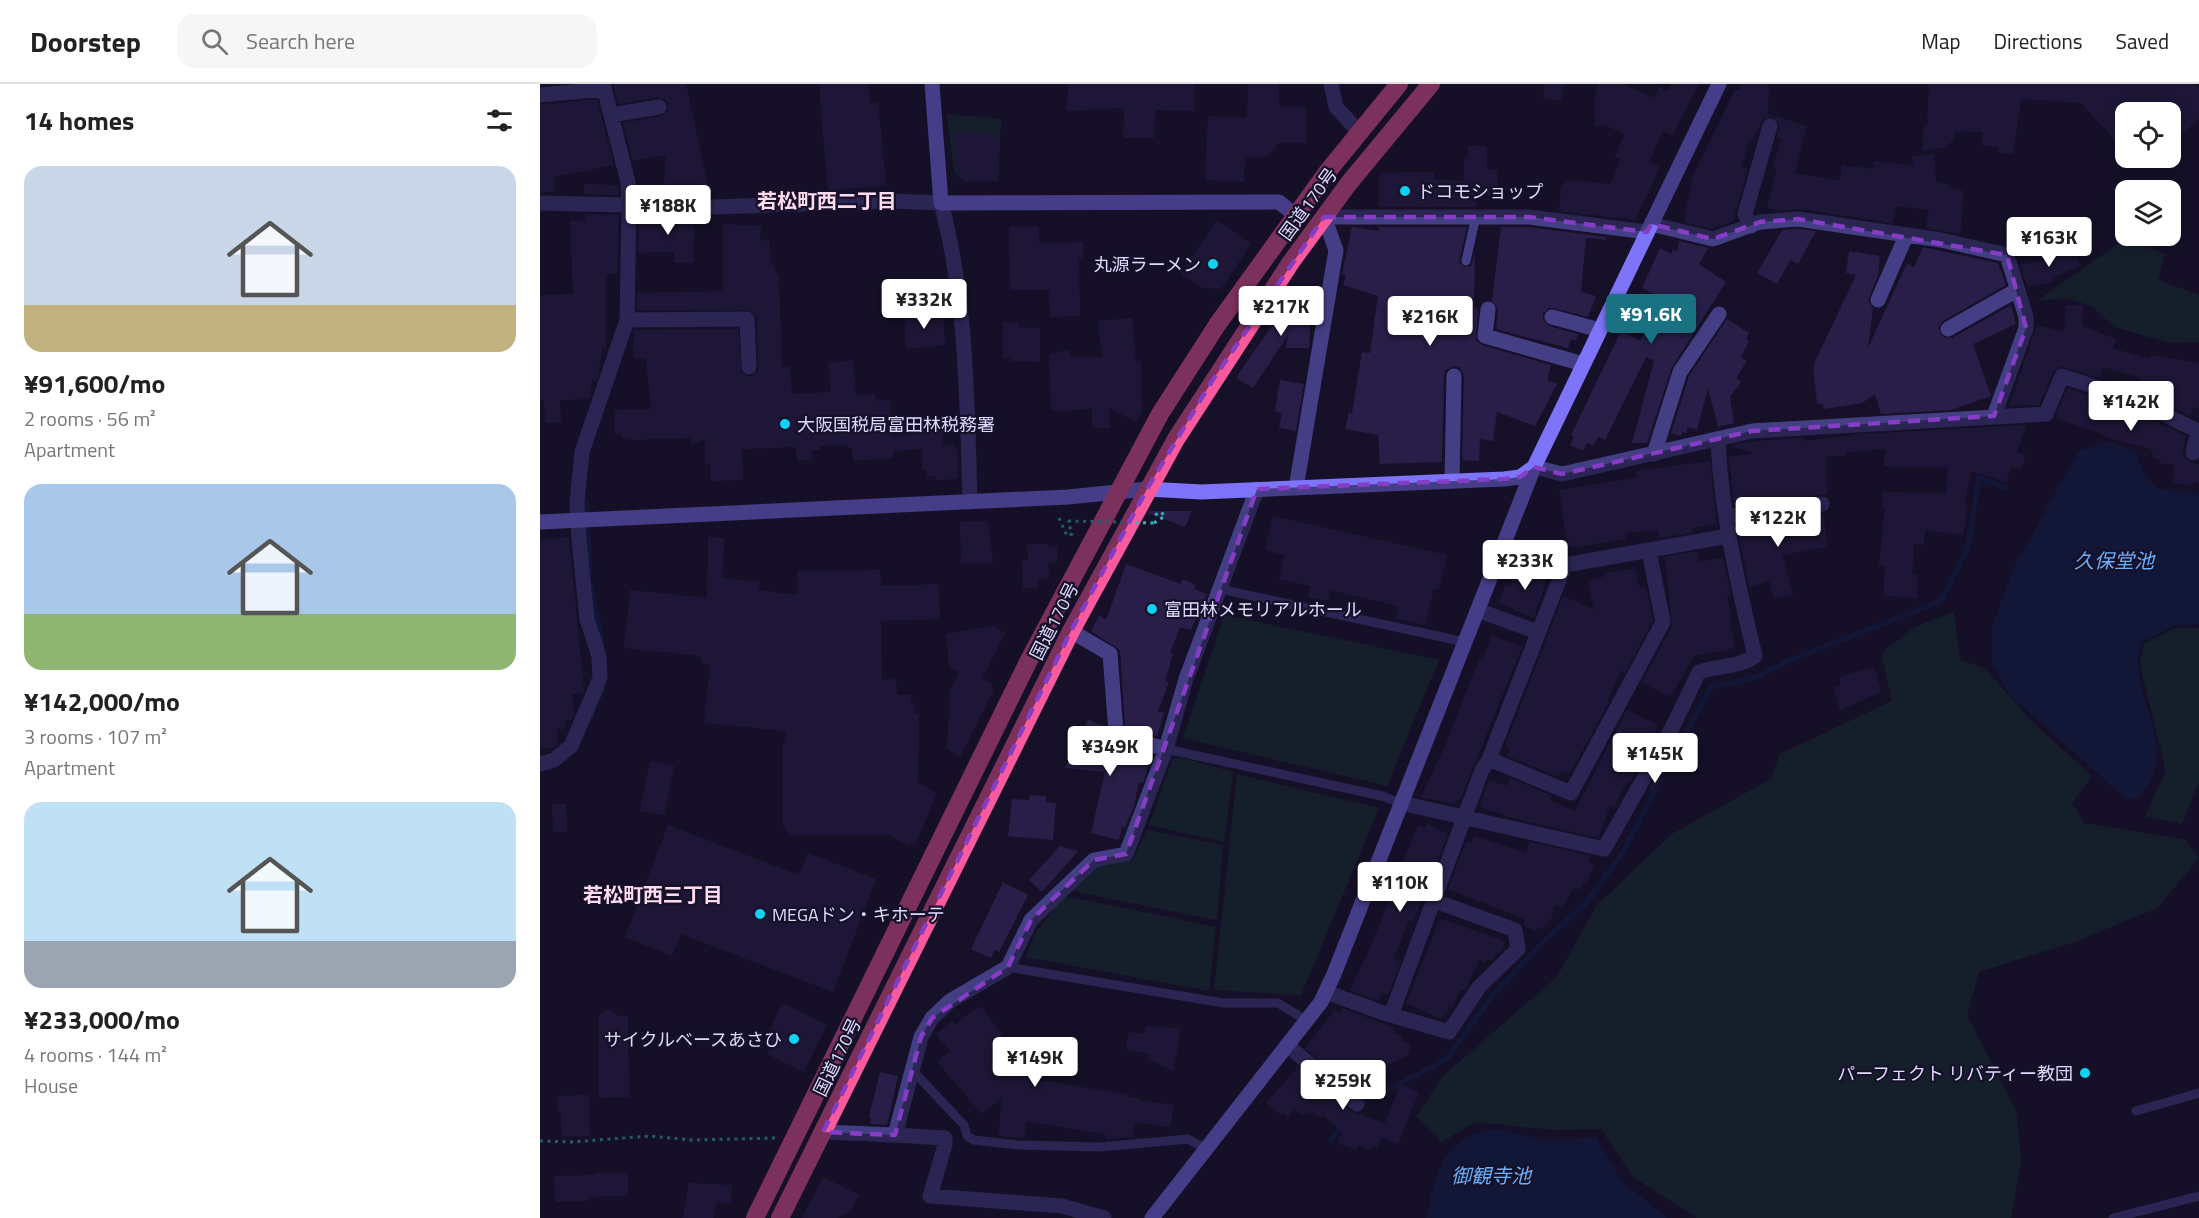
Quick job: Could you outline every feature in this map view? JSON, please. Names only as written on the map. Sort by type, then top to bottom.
[{"type":"highway","name":"国道170号","points":[[754,1218],[1028,662],[1117,492],[1187,370],[1296,216],[1359,132],[1399,84]]},
{"type":"highway","name":"国道170号","points":[[780,1218],[1071,631],[1148,489],[1212,381],[1324,217],[1431,84]]},
{"type":"street","points":[[932,84],[941,202],[954,253],[966,378],[970,502]]},
{"type":"street","points":[[1331,84],[1336,107],[1359,132]]},
{"type":"street","points":[[1152,1218],[1326,992],[1534,467],[1719,84]]},
{"type":"street","points":[[540,95],[603,87],[628,182],[627,320],[582,452],[578,520],[588,619],[599,656],[600,678],[571,747],[554,760],[540,764]]},
{"type":"street","points":[[611,115],[659,107]]},
{"type":"street","points":[[1751,226],[1746,214],[1770,126]]},
{"type":"street","points":[[540,203],[628,207],[713,207],[893,201],[1279,202],[1296,216]]},
{"type":"street","points":[[1296,488],[1336,250],[1324,217],[1529,217],[1649,228],[1713,239],[1779,218],[1798,219],[1941,240],[2007,255],[2026,317],[2026,328],[1994,416]]},
{"type":"street","points":[[1878,300],[1906,236]]},
{"type":"street","points":[[1948,329],[2017,290]]},
{"type":"street","points":[[1488,309],[1485,336],[1583,364]]},
{"type":"street","points":[[1654,454],[1680,372],[1719,314]]},
{"type":"street","points":[[1552,317],[1600,330]]},
{"type":"street","points":[[627,320],[747,319],[750,367]]},
{"type":"street","points":[[1452,481],[1454,376]]},
{"type":"street","points":[[540,522],[970,502],[1148,489],[1201,492],[1452,481],[1520,477],[1534,467],[1562,474],[1752,431],[2046,414],[2062,376],[2135,400],[2199,430],[2193,453]]},
{"type":"street","points":[[1401,803],[1604,849],[1672,728],[1699,672],[1719,665],[1743,664],[1755,656],[1728,536],[1718,439]]},
{"type":"street","points":[[895,1135],[921,1037],[932,1018],[950,1001],[1008,967],[1031,920],[1094,860],[1126,854],[1166,749],[1186,679],[1257,489]]},
{"type":"street","points":[[1726,517],[1822,504]]},
{"type":"street","points":[[1391,1015],[1482,770],[1489,759],[1565,565],[1728,536]]},
{"type":"street","points":[[1489,759],[1571,792],[1663,622],[1649,550]]},
{"type":"street","points":[[1477,610],[1538,632]]},
{"type":"street","points":[[1071,631],[1110,654],[1116,732],[1126,738],[1166,749]]},
{"type":"street","points":[[1326,992],[1449,1032],[1479,987],[1518,949],[1515,930],[1435,901]]},
{"type":"street","points":[[1287,1045],[1357,1104]]},
{"type":"street","points":[[823,1132],[945,1138],[930,1196],[1062,1206],[1104,1218]]},
{"type":"lane","points":[[1466,261],[1476,216]]},
{"type":"lane","points":[[1220,589],[1465,642]]},
{"type":"lane","points":[[1166,749],[1382,796],[1401,803]]},
{"type":"lane","points":[[1008,967],[1224,1004],[1278,1003],[1306,1020]]},
{"type":"lane","points":[[912,1070],[964,1125],[967,1136],[974,1140],[1018,1145],[1100,1147],[1188,1139],[1206,1149]]},
{"type":"lane","points":[[2136,1111],[2199,1093]]},
{"type":"lane","points":[[2113,1218],[2199,1196]]},
{"type":"path","points":[[1059,518],[1067,536],[1072,534],[1068,521],[1154,523],[1164,516],[1161,512]]},
{"type":"path","points":[[540,1141],[651,1136],[692,1140],[770,1136],[792,1143]]},
{"type":"highlighted area","points":[[1324,217],[1529,217],[1647,232],[1651,224],[1713,239],[1760,222],[1798,219],[2007,255],[2026,328],[1994,416],[1752,431],[1562,474],[1534,467],[1520,477],[1504,479],[1257,489],[1126,854],[1094,860],[1031,920],[1008,967],[932,1018],[921,1037],[895,1135],[823,1132],[1071,631],[1147,489],[1212,381]]},
{"type":"green space","points":[[947,114],[1001,119],[998,181],[965,181],[954,173]]},
{"type":"green space","points":[[2115,246],[2144,246],[2165,254],[2158,280],[2199,295],[2199,342],[2171,343],[2114,327],[2092,306],[2066,298],[2037,301]]},
{"type":"green space","points":[[1954,612],[1960,660],[1986,669],[2029,719],[2092,776],[2072,803],[2084,823],[2186,840],[2199,858],[2157,908],[2077,941],[1979,972],[1967,1016],[2016,1110],[2021,1161],[2011,1218],[1697,1218],[1633,1177],[1601,1129],[1555,1130],[1475,1122],[1442,1142],[1416,1117],[1442,1077],[1557,977],[1596,906],[1672,834],[1771,779],[1780,754],[1892,701],[1881,653],[1915,627]]},
{"type":"green space","points":[[1224,615],[1439,660],[1387,786],[1183,738]]},
{"type":"green space","points":[[2176,628],[2199,628],[2199,781],[2182,824],[2145,816],[2166,771],[2140,664],[2144,644]]},
{"type":"green space","points":[[1179,757],[1233,772],[1224,842],[1149,825],[1172,760]]},
{"type":"green space","points":[[1237,774],[1379,808],[1301,995],[1214,990]]},
{"type":"green space","points":[[1147,830],[1223,845],[1217,920],[1068,890],[1083,875],[1096,867],[1111,862],[1132,861]]},
{"type":"green space","points":[[1064,896],[1216,927],[1209,991],[1026,957],[1035,933]]},
{"type":"water","name":"久保堂池","points":[[2108,442],[2136,452],[2146,475],[2157,487],[2174,492],[2199,493],[2199,624],[2175,625],[2141,643],[2138,666],[2157,750],[2156,765],[2150,781],[2138,798],[2126,799],[2010,695],[1992,662],[1992,627],[2015,566],[2079,451]]},
{"type":"water","name":"御観寺池","points":[[1499,1130],[1550,1141],[1596,1137],[1622,1182],[1667,1218],[1426,1218],[1439,1170],[1454,1147],[1480,1132]]},
{"type":"building","points":[[613,84],[686,84],[707,181],[706,197],[638,196],[638,185],[664,185],[666,155],[633,161],[623,123],[661,116],[668,111],[668,105],[666,100],[658,97],[618,104]]},
{"type":"building","points":[[819,84],[868,84],[870,103],[878,102],[886,185],[828,191]]},
{"type":"building","points":[[1068,84],[1195,84],[1195,111],[1156,110],[1154,138],[1123,138],[1124,108],[1067,111]]},
{"type":"building","points":[[1248,84],[1279,84],[1279,106],[1306,107],[1306,143],[1279,143],[1268,156],[1245,158],[1244,182],[1205,180],[1208,116],[1247,118]]},
{"type":"building","points":[[1545,84],[1564,84],[1561,101],[1543,98]]},
{"type":"building","points":[[1598,84],[1623,84],[1654,98],[1659,87],[1668,91],[1671,84],[1699,84],[1672,136],[1663,131],[1649,162],[1660,167],[1635,220],[1559,211],[1561,188],[1565,180],[1611,184],[1620,159],[1615,156],[1625,134],[1607,126],[1595,125],[1595,108],[1593,107]]},
{"type":"building","points":[[1741,84],[1769,84],[1768,114],[1806,126],[1795,174],[1840,180],[1842,165],[1873,169],[1874,161],[1913,166],[1912,156],[1934,154],[1936,182],[1951,186],[1950,189],[1964,191],[1960,234],[1926,228],[1929,210],[1896,206],[1892,223],[1799,209],[1778,211],[1767,208],[1777,169],[1773,168],[1781,139],[1777,138],[1779,123],[1772,117],[1763,119],[1752,141],[1749,140],[1741,168],[1748,169],[1733,221],[1712,229],[1684,222],[1692,178],[1735,90],[1740,90]]},
{"type":"building","points":[[1929,84],[2195,84],[2199,88],[2199,119],[2181,135],[2181,102],[2115,102],[2115,140],[2081,103],[2021,99],[2013,154],[1998,152],[1998,147],[1982,145],[1983,132],[1955,131],[1954,140],[1944,148],[1922,151],[1924,125],[1927,126]]},
{"type":"building","points":[[597,99],[614,165],[554,177],[556,191],[540,193],[540,105]]},
{"type":"building","points":[[962,129],[1000,137],[997,180],[966,182],[957,171],[954,132],[962,132]]},
{"type":"building","points":[[1468,146],[1487,146],[1487,170],[1497,170],[1497,195],[1476,195],[1476,207],[1379,207],[1379,173],[1434,172],[1434,179],[1464,181],[1464,157],[1468,157]]},
{"type":"building","points":[[584,184],[618,185],[619,195],[584,194]]},
{"type":"building","points":[[585,214],[619,215],[617,274],[606,274],[606,349],[602,349],[596,381],[592,380],[590,399],[560,400],[561,422],[545,423],[544,400],[540,400],[540,295],[573,294],[570,221],[585,221]]},
{"type":"building","points":[[639,215],[695,216],[693,263],[674,263],[674,252],[638,253]]},
{"type":"building","points":[[1217,220],[1251,244],[1221,289],[1203,288],[1181,274]]},
{"type":"building","points":[[723,224],[761,226],[760,240],[769,241],[772,266],[775,266],[775,273],[779,274],[782,367],[790,366],[792,394],[831,392],[828,363],[853,360],[856,395],[875,394],[875,401],[890,400],[892,436],[943,431],[943,446],[954,445],[954,449],[958,449],[958,479],[936,480],[936,476],[927,476],[927,469],[922,469],[922,449],[893,451],[893,458],[853,461],[852,448],[848,448],[848,445],[819,446],[820,450],[812,450],[813,460],[797,461],[796,447],[742,449],[743,480],[711,481],[711,464],[705,464],[705,439],[692,444],[690,438],[631,440],[622,438],[622,434],[615,435],[615,410],[651,409],[646,358],[633,358],[634,330],[738,329],[741,372],[749,377],[758,371],[757,319],[751,310],[637,310],[637,293],[723,291]]},
{"type":"building","points":[[1009,227],[1039,227],[1039,243],[1083,242],[1084,260],[1079,260],[1080,316],[1050,317],[1049,290],[1010,290]]},
{"type":"building","points":[[1352,227],[1379,231],[1379,227],[1467,227],[1459,262],[1464,267],[1471,266],[1475,251],[1474,308],[1478,309],[1476,340],[1482,345],[1551,365],[1547,380],[1557,384],[1535,426],[1497,412],[1493,441],[1480,439],[1479,461],[1462,460],[1464,376],[1460,368],[1454,366],[1446,370],[1444,376],[1442,462],[1380,464],[1378,435],[1345,429],[1349,412],[1352,413],[1362,352],[1370,353],[1378,296],[1343,285],[1346,276],[1342,274]]},
{"type":"building","points":[[1501,227],[1528,227],[1606,237],[1606,240],[1586,238],[1581,292],[1596,296],[1588,317],[1554,308],[1549,308],[1543,314],[1543,320],[1549,326],[1578,334],[1576,340],[1571,339],[1568,348],[1496,329],[1498,309],[1492,301]]},
{"type":"building","points":[[1782,230],[1816,231],[1798,264],[1790,260],[1777,284],[1757,273]]},
{"type":"building","points":[[1679,241],[1708,248],[1699,264],[1726,282],[1672,367],[1647,443],[1632,443],[1654,361],[1646,357],[1605,440],[1598,437],[1593,446],[1587,443],[1583,451],[1570,445],[1574,437],[1571,435],[1621,331],[1640,341],[1647,330],[1655,335],[1675,304],[1642,288],[1660,248],[1671,254],[1673,249],[1677,251]]},
{"type":"building","points":[[1923,247],[1998,263],[2006,285],[1943,321],[1938,328],[1943,337],[1952,338],[2011,305],[2016,324],[1973,344],[1991,396],[1951,410],[1881,414],[1875,394],[1862,403],[1824,409],[1823,404],[1817,404],[1813,366],[1856,275],[1846,273],[1849,251],[1880,256],[1878,276],[1868,300],[1873,308],[1868,348],[1907,263],[1914,267]]},
{"type":"building","points":[[2072,247],[2081,265],[2052,278],[2053,282],[2027,287],[2020,265],[2051,259]]},
{"type":"building","points":[[1312,292],[1309,348],[1286,348],[1288,335],[1253,388],[1236,378],[1291,297]]},
{"type":"building","points":[[2066,305],[2083,306],[2082,326],[2116,339],[2113,348],[2148,359],[2153,355],[2199,363],[2199,407],[2192,409],[2191,416],[2138,391],[2141,378],[2103,367],[2099,378],[2061,366],[2053,372],[2039,405],[2009,406],[2037,325],[2064,332]]},
{"type":"building","points":[[904,313],[943,314],[945,345],[906,349]]},
{"type":"building","points":[[1132,318],[1136,363],[1141,363],[1142,411],[1136,422],[1109,408],[1110,428],[1092,428],[1092,409],[1051,411],[1049,355],[1068,350],[1071,358],[1102,357],[1098,321]]},
{"type":"building","points":[[1727,319],[1749,333],[1746,339],[1749,341],[1741,357],[1747,361],[1736,378],[1741,382],[1730,397],[1734,423],[1718,427],[1708,388],[1697,430],[1688,427],[1686,433],[1682,432],[1681,436],[1671,433],[1689,376]]},
{"type":"building","points":[[1003,322],[1019,323],[1019,327],[1040,328],[1040,362],[1011,361],[1011,357],[1003,357]]},
{"type":"building","points":[[1280,380],[1304,384],[1296,431],[1279,428],[1282,413],[1275,411]]},
{"type":"building","points":[[2067,388],[2095,397],[2093,405],[2132,414],[2133,410],[2186,436],[2182,454],[2187,460],[2199,465],[2199,483],[2193,482],[2193,486],[2172,482],[2175,465],[2160,463],[2160,460],[2154,458],[2151,449],[2105,437],[2105,435],[2057,419]]},
{"type":"building","points":[[2026,425],[2017,452],[2026,455],[2021,469],[2011,466],[2006,482],[1971,471],[1964,505],[1968,505],[1963,535],[1925,530],[1924,545],[1914,544],[1912,574],[1918,575],[1917,598],[1883,596],[1885,567],[1879,566],[1885,507],[1882,507],[1883,492],[1946,494],[1948,467],[1884,466],[1885,449],[1846,452],[1846,455],[1826,457],[1827,494],[1734,506],[1729,457],[1754,453],[1730,446],[1753,441],[1804,438],[1804,441],[1861,434]]},
{"type":"building","points":[[1710,461],[1717,524],[1692,528],[1693,532],[1662,538],[1659,537],[1658,530],[1625,533],[1626,539],[1568,548],[1559,490],[1636,478],[1635,471]]},
{"type":"building","points":[[1149,511],[1192,511],[1185,527],[1148,513]]},
{"type":"building","points":[[1824,514],[1827,547],[1782,555],[1793,594],[1774,599],[1769,581],[1749,587],[1737,525]]},
{"type":"building","points":[[1273,516],[1447,555],[1439,590],[1434,589],[1425,625],[1395,618],[1398,606],[1330,590],[1328,601],[1308,597],[1311,586],[1279,579],[1284,555],[1265,550]]},
{"type":"building","points":[[988,521],[993,562],[961,563],[960,522]]},
{"type":"building","points":[[569,537],[584,690],[583,693],[572,694],[574,715],[572,720],[565,720],[566,728],[557,729],[558,744],[553,748],[540,749],[540,540]]},
{"type":"building","points":[[708,537],[724,538],[723,578],[760,582],[759,590],[797,595],[797,571],[880,570],[881,586],[939,584],[940,619],[881,621],[882,680],[896,679],[897,695],[911,695],[911,703],[915,703],[915,714],[919,714],[918,782],[937,793],[915,845],[911,843],[908,846],[888,835],[789,835],[783,825],[783,745],[787,731],[704,723],[710,664],[701,663],[700,656],[624,648],[630,590],[707,598]]},
{"type":"building","points":[[1027,544],[1049,544],[1049,547],[1057,547],[1057,563],[1048,563],[1049,579],[1038,579],[1037,588],[1023,588],[1022,560],[1028,560]]},
{"type":"building","points":[[1697,551],[1699,562],[1723,558],[1731,595],[1727,596],[1735,648],[1694,656],[1670,697],[1642,682],[1672,626],[1665,557]]},
{"type":"building","points":[[1520,563],[1544,571],[1543,573],[1548,575],[1534,618],[1498,603],[1506,584],[1511,586]]},
{"type":"building","points":[[1126,564],[1181,584],[1182,579],[1196,585],[1194,589],[1207,594],[1191,630],[1180,627],[1170,653],[1173,654],[1165,681],[1169,682],[1158,711],[1164,713],[1157,736],[1125,726],[1120,650],[1091,631],[1099,615],[1106,620]]},
{"type":"building","points":[[1635,569],[1640,589],[1646,588],[1653,620],[1625,673],[1621,670],[1607,701],[1609,702],[1570,774],[1561,771],[1559,777],[1507,756],[1510,749],[1505,746],[1563,596],[1594,610],[1588,580],[1604,577],[1603,573]]},
{"type":"building","points":[[993,626],[1005,633],[982,679],[993,684],[991,688],[994,689],[960,757],[947,749],[950,691],[959,672],[949,667],[946,634]]},
{"type":"building","points":[[1492,635],[1522,647],[1460,800],[1457,799],[1455,804],[1421,797],[1446,744],[1479,659],[1482,661]]},
{"type":"building","points":[[1874,667],[1881,692],[1839,711],[1834,688],[1840,686],[1840,677]]},
{"type":"building","points":[[1627,710],[1658,725],[1630,783],[1627,781],[1614,808],[1610,806],[1598,838],[1513,818],[1479,807],[1489,780],[1507,786],[1510,778],[1552,796],[1550,800],[1575,811]]},
{"type":"building","points":[[1088,719],[1106,728],[1108,738],[1121,746],[1151,755],[1143,783],[1139,782],[1134,806],[1125,828],[1122,827],[1119,840],[1091,833],[1105,772],[1065,768]]},
{"type":"building","points":[[650,761],[674,766],[665,815],[640,811]]},
{"type":"building","points":[[1656,776],[1661,779],[1653,792],[1649,789]]},
{"type":"building","points":[[1030,795],[1046,796],[1046,802],[1056,803],[1053,840],[1008,836],[1012,799],[1029,800]]},
{"type":"building","points":[[552,804],[566,804],[567,832],[553,832]]},
{"type":"building","points":[[1427,824],[1448,834],[1413,922],[1409,920],[1394,958],[1401,961],[1388,995],[1382,993],[1379,1001],[1350,990],[1371,946],[1418,825],[1425,829]]},
{"type":"building","points":[[668,825],[799,875],[808,853],[876,879],[833,992],[681,934],[672,956],[625,937]]},
{"type":"building","points":[[1474,836],[1526,853],[1530,842],[1591,856],[1588,862],[1594,864],[1587,883],[1583,882],[1580,890],[1574,887],[1562,908],[1555,905],[1551,919],[1542,928],[1538,927],[1536,931],[1524,926],[1524,919],[1448,889],[1466,842],[1472,841]]},
{"type":"building","points":[[1060,846],[1078,851],[1042,892],[1029,880]]},
{"type":"building","points":[[1003,882],[1028,895],[999,952],[995,950],[991,958],[971,949]]},
{"type":"building","points":[[1440,919],[1505,941],[1501,952],[1495,954],[1492,961],[1487,959],[1486,963],[1479,960],[1465,990],[1460,990],[1453,1007],[1450,1006],[1447,1014],[1444,1012],[1441,1019],[1406,1003]]},
{"type":"building","points":[[782,1003],[827,1025],[804,1072],[767,1054],[773,1043],[768,1041],[773,1022]]},
{"type":"building","points":[[980,1006],[1003,1035],[995,1040],[1028,1078],[1130,1095],[1130,1097],[1139,1098],[1138,1100],[1174,1105],[1170,1127],[1135,1122],[1133,1137],[1106,1139],[1107,1135],[1026,1121],[1024,1138],[999,1136],[1001,1098],[982,1114],[937,1062],[950,1051],[936,1034],[953,1020],[956,1024]]},
{"type":"building","points":[[1342,1008],[1394,1028],[1393,1033],[1403,1036],[1401,1041],[1411,1044],[1408,1055],[1369,1075],[1363,1073],[1361,1079],[1342,1075],[1340,1077],[1305,1048],[1335,1010],[1340,1014]]},
{"type":"building","points":[[603,1011],[613,1011],[618,1016],[628,1016],[629,1097],[599,1098],[599,1016]]},
{"type":"building","points":[[1146,1026],[1181,1028],[1173,1071],[1147,1059],[1149,1054],[1126,1049],[1129,1032],[1145,1034]]},
{"type":"building","points":[[1298,1067],[1351,1111],[1385,1123],[1401,1084],[1419,1092],[1398,1144],[1381,1137],[1377,1148],[1372,1146],[1371,1150],[1358,1145],[1356,1150],[1338,1143],[1342,1131],[1323,1116],[1321,1118],[1312,1112],[1310,1115],[1306,1112],[1303,1116],[1294,1109],[1288,1117],[1282,1112],[1281,1115],[1266,1103]]},
{"type":"building","points":[[880,1072],[898,1076],[887,1125],[870,1124],[871,1118],[869,1117]]},
{"type":"building","points":[[589,1095],[590,1136],[562,1136],[561,1111],[558,1111],[557,1096]]},
{"type":"building","points":[[595,1173],[628,1173],[628,1196],[587,1197],[587,1201],[555,1202],[554,1176],[595,1175]]},
{"type":"building","points":[[823,1177],[859,1195],[851,1210],[838,1218],[802,1218]]},
{"type":"building","points":[[689,1183],[732,1185],[731,1203],[716,1203],[713,1218],[683,1218]]},
{"type":"waterway","points":[[1359,1105],[1447,1059],[1492,996],[1544,941],[1587,902],[1622,853],[1711,687],[1754,678],[1793,659],[1941,601],[1968,547],[1979,477],[2005,488]]},
{"type":"waterway","points":[[586,503],[590,573]]},
{"type":"waterway","points":[[590,583],[602,641]]},
{"type":"waterway","points":[[589,721],[603,688]]},
{"type":"waterway","points":[[1330,1141],[1342,1125]]},
{"type":"place","name":"ドコモショップ","points":[[1405,191]]},
{"type":"place","name":"丸源ラーメン","points":[[1213,264]]},
{"type":"place","name":"大阪国税局富田林税務署","points":[[785,424]]},
{"type":"place","name":"富田林メモリアルホール","points":[[1152,609]]},
{"type":"place","name":"MEGAドン・キホーテ","points":[[760,914]]},
{"type":"place","name":"サイクルベースあさひ","points":[[794,1039]]},
{"type":"place","name":"パーフェクト リバティー教団","points":[[2085,1073]]},
{"type":"district","name":"若松町西二丁目","points":[[827,200]]},
{"type":"district","name":"若松町西三丁目","points":[[653,894]]}]
